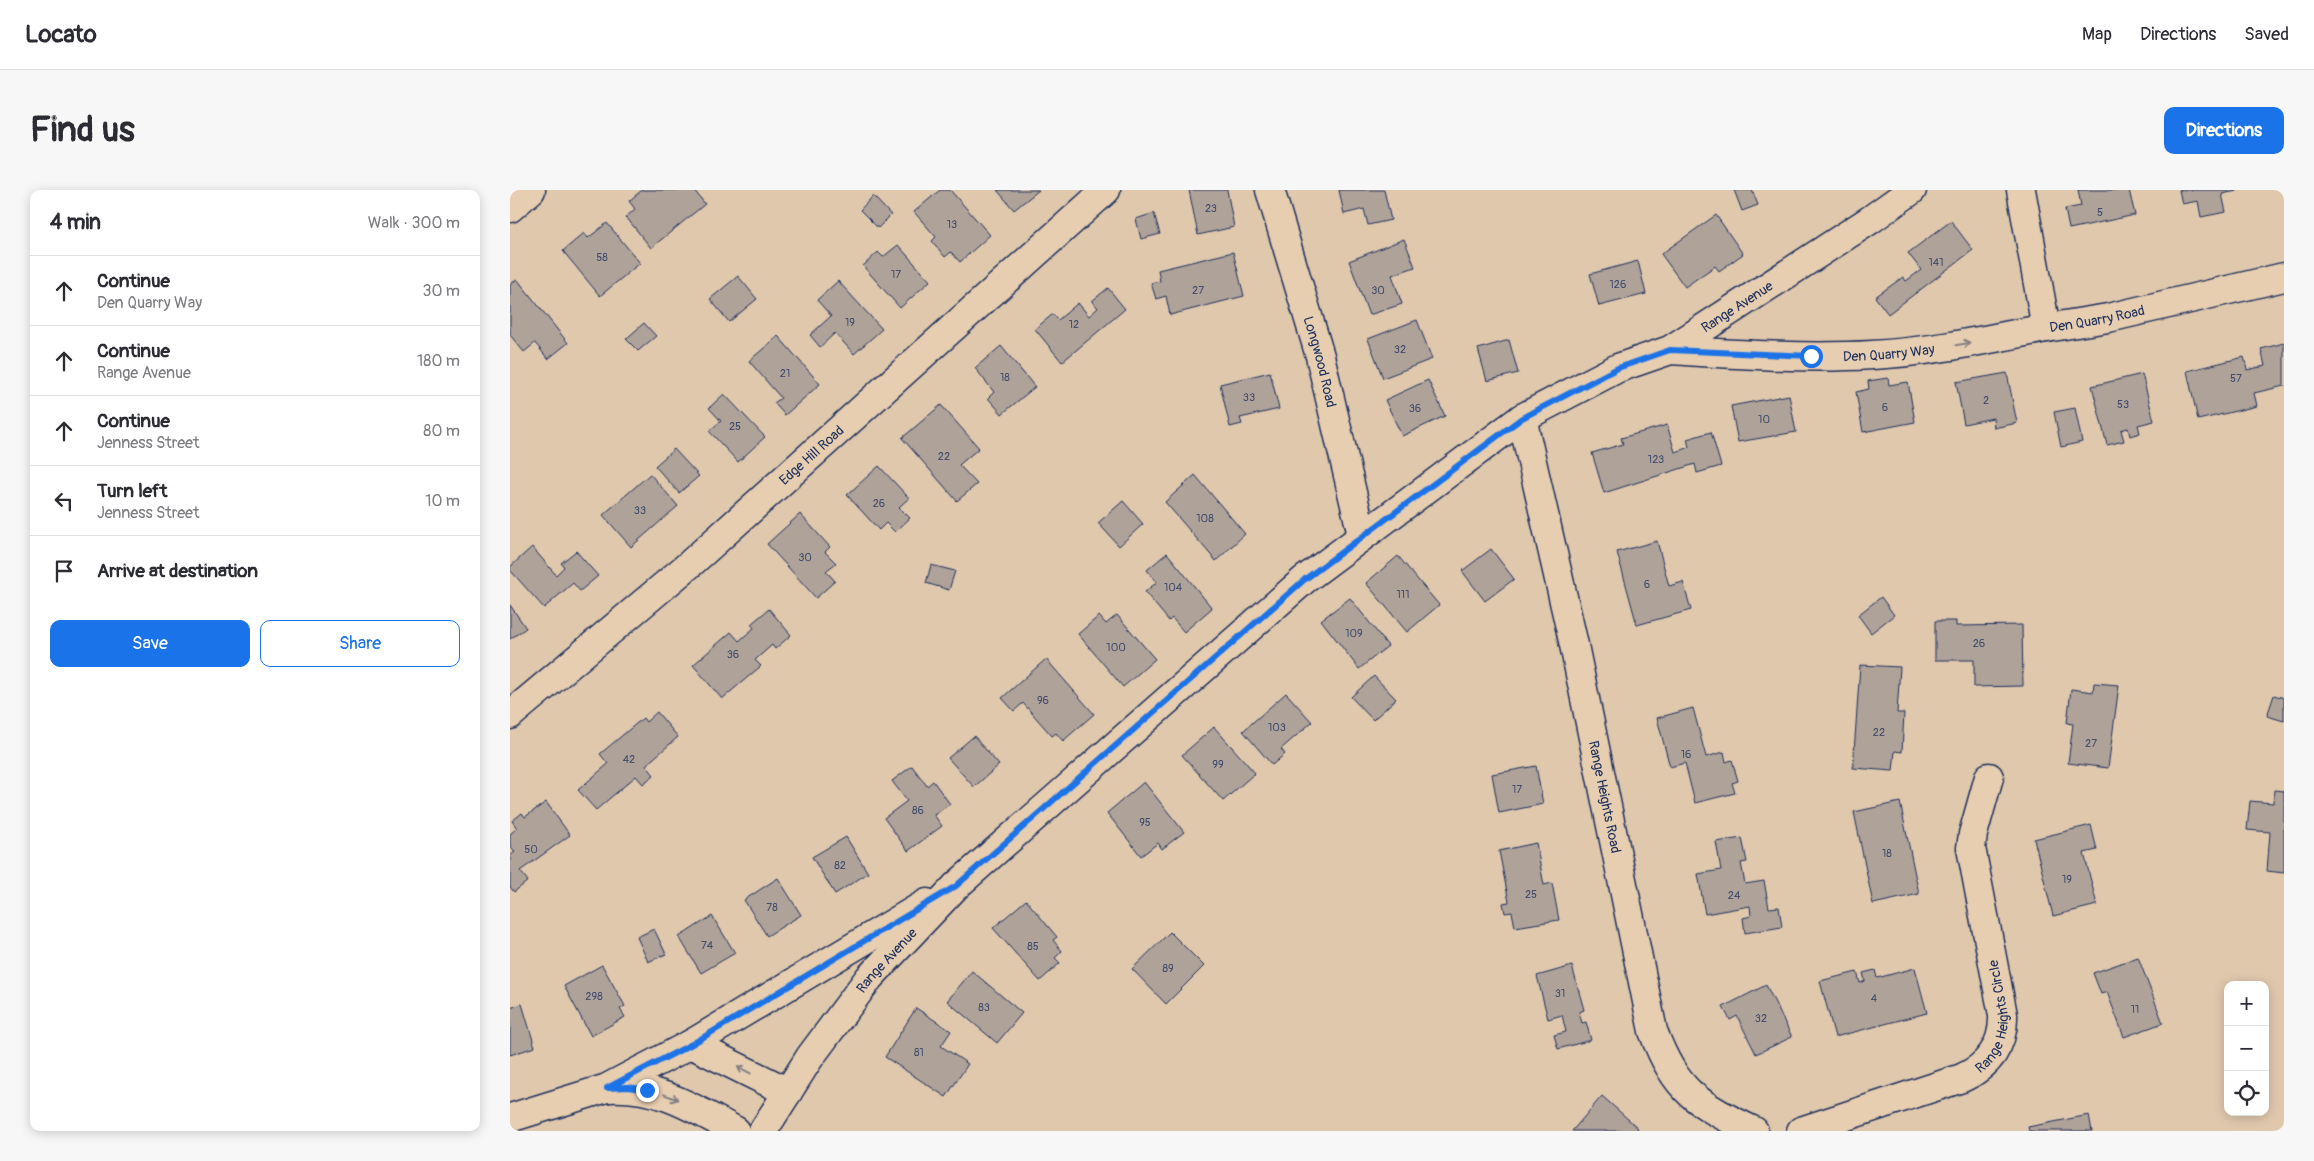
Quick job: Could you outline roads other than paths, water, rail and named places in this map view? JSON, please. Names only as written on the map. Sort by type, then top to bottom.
[{"type":"street","points":[[510,208],[531,190]]},
{"type":"street","name":"Edge Hill Road","points":[[510,715],[690,564],[1106,190]]},
{"type":"street","name":"Longwood Road","points":[[1270,190],[1320,356],[1362,535]]},
{"type":"street","name":"Range Avenue","points":[[763,1131],[810,1057],[869,978],[956,886],[1304,580],[1362,535],[1522,418],[1618,368],[1670,350],[1863,225],[1912,190]]},
{"type":"street","name":"Den Quarry Road","points":[[2021,190],[2046,328],[2108,318],[2284,277]]},
{"type":"street","name":"Den Quarry Way","points":[[1670,350],[1802,356],[1873,355],[1965,344],[2046,328]]},
{"type":"street","name":"Range Heights Road","points":[[1522,418],[1574,645],[1653,1031],[1672,1071],[1696,1100],[1715,1113],[1754,1131]]},
{"type":"street","name":"Range Heights Circle","points":[[1802,1131],[1962,1078],[1982,1067],[1996,1051],[2003,1030],[2003,1008],[1971,848],[1973,834],[1989,777]]},
{"type":"street","points":[[510,1118],[607,1088],[692,1044],[956,886]]},
{"type":"street","points":[[692,1044],[788,1092]]},
{"type":"street","points":[[607,1088],[628,1087],[670,1096],[736,1131]]}]
